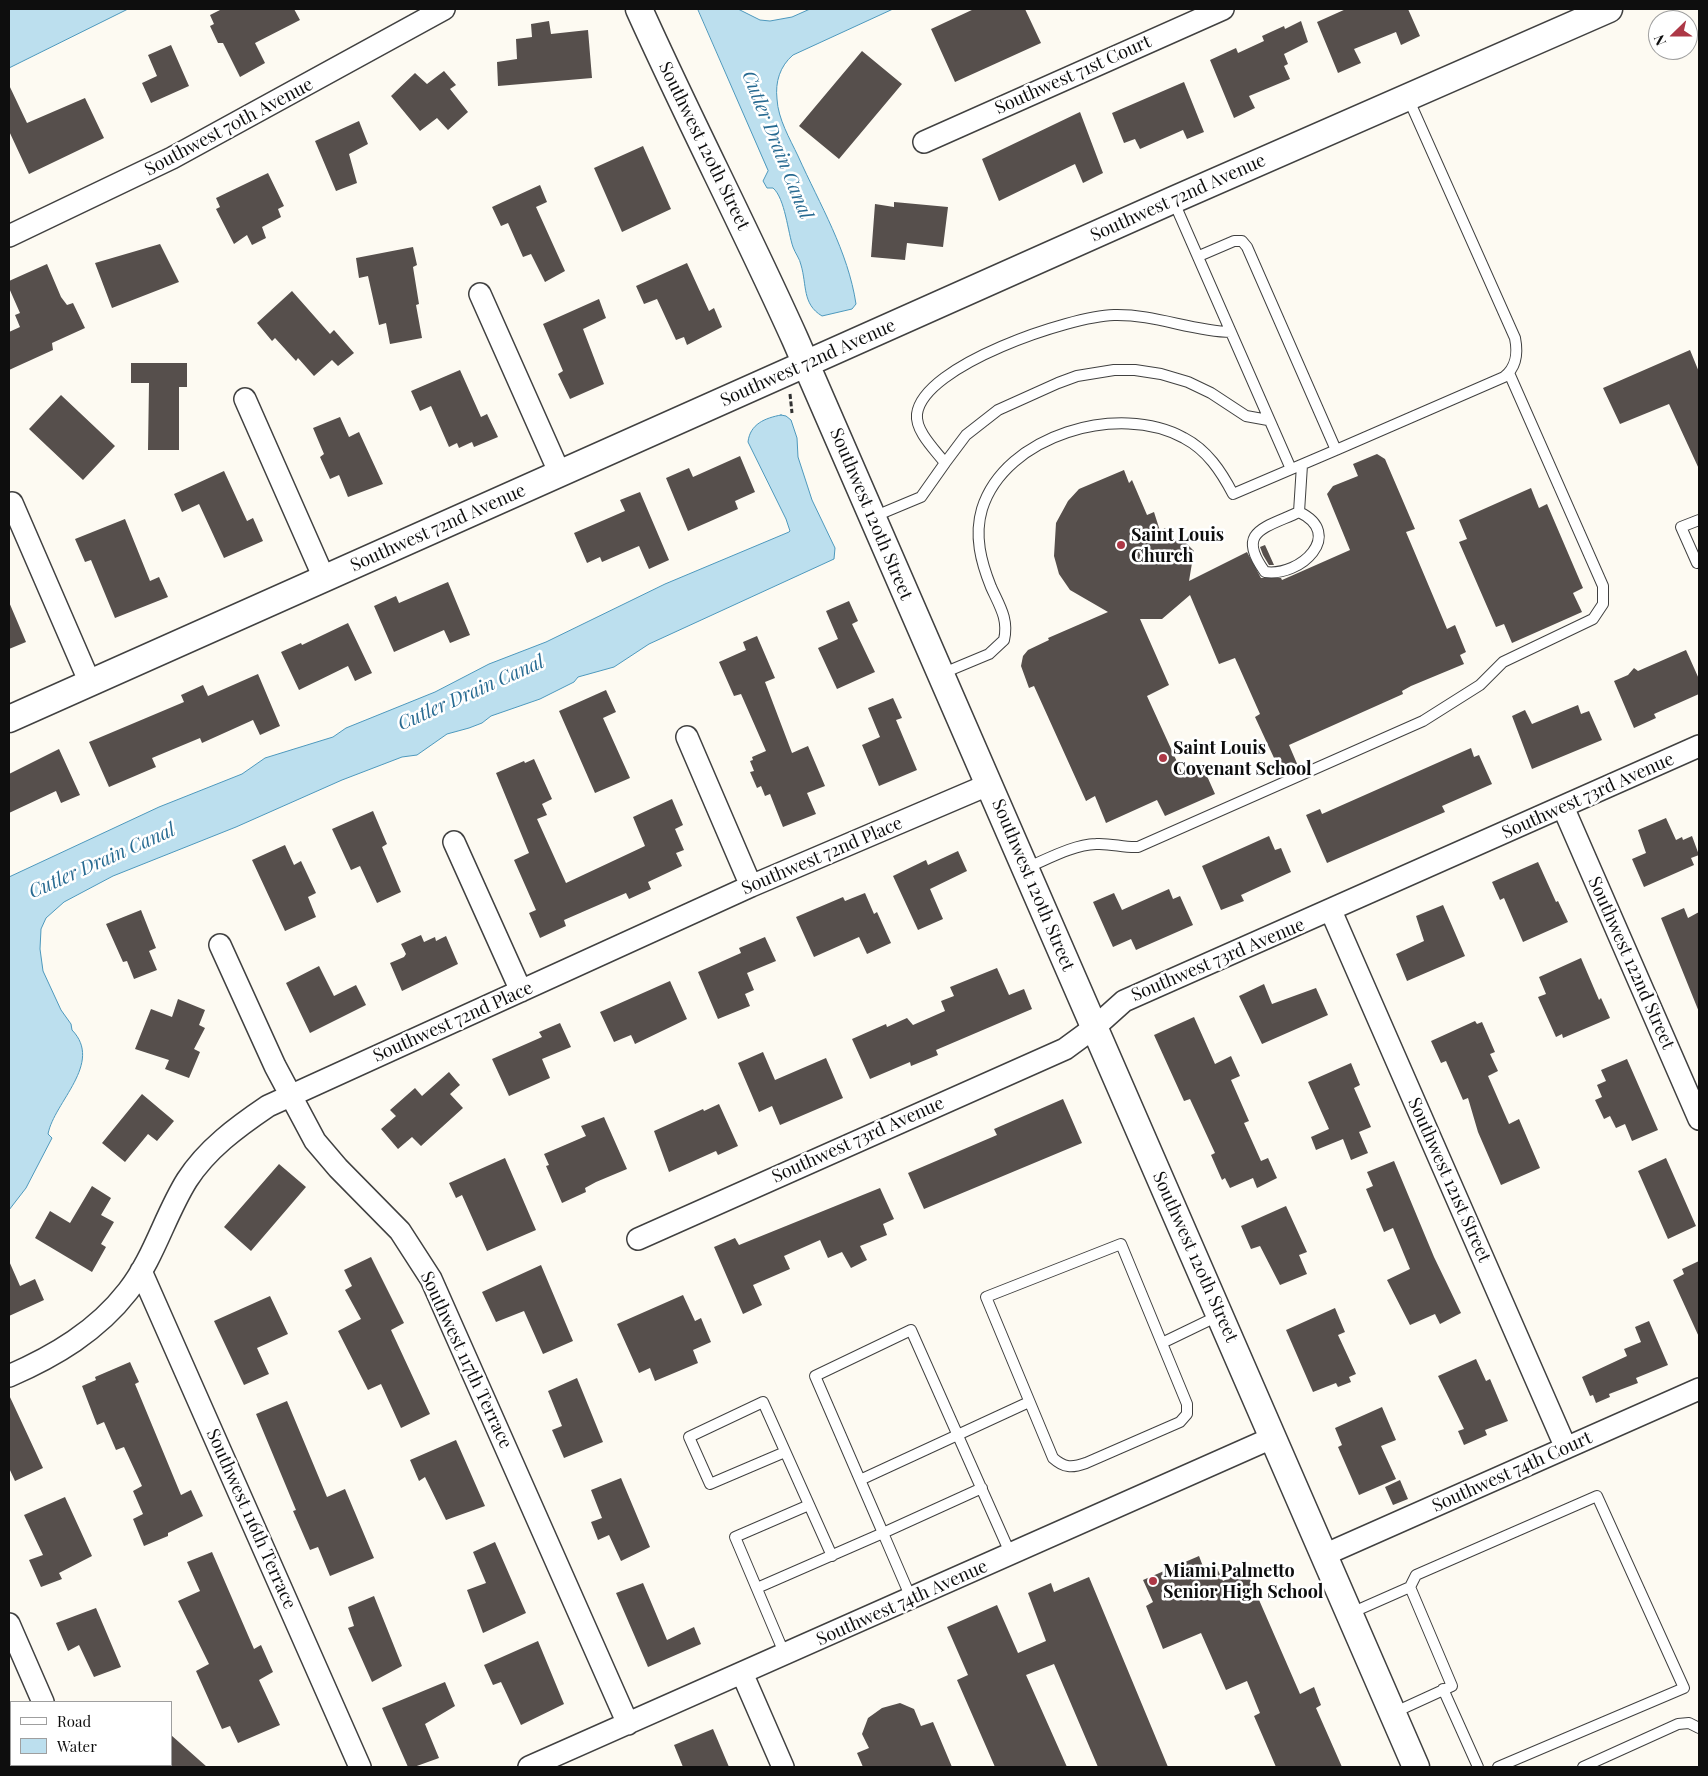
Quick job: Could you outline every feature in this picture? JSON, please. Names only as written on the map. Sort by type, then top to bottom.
[{"type":"street","name":"Southwest 70th Avenue","points":[[9,236],[172,158],[444,9]]},
{"type":"street","name":"Southwest 120th Street","points":[[639,9],[806,364],[1416,1767]]},
{"type":"street","name":"Southwest 71st Court","points":[[924,142],[1223,9]]},
{"type":"street","name":"Southwest 72nd Avenue","points":[[9,719],[1173,200],[1609,9]]},
{"type":"street","points":[[480,294],[560,474]]},
{"type":"street","points":[[245,399],[324,578]]},
{"type":"street","points":[[12,503],[90,683]]},
{"type":"street","points":[[687,737],[751,886]]},
{"type":"street","name":"Southwest 73rd Avenue","points":[[638,1239],[1065,1049],[1095,1027],[1124,1000],[1331,911],[1699,746]]},
{"type":"street","name":"Southwest 72nd Place","points":[[9,1376],[55,1354],[91,1328],[118,1303],[141,1271],[187,1180],[203,1159],[237,1127],[268,1106],[751,886],[990,784]]},
{"type":"street","name":"Southwest 122nd Street","points":[[1563,807],[1699,1119]]},
{"type":"street","points":[[454,842],[521,991]]},
{"type":"street","name":"Southwest 121st Street","points":[[1331,911],[1566,1448]]},
{"type":"street","name":"Southwest 117th Terrace","points":[[220,945],[290,1096],[316,1142],[338,1168],[400,1231],[431,1279],[628,1724]]},
{"type":"street","name":"Southwest 116th Terrace","points":[[141,1271],[360,1767]]},
{"type":"street","name":"Southwest 74th Court","points":[[1324,1555],[1699,1389]]},
{"type":"street","name":"Southwest 74th Avenue","points":[[529,1767],[1274,1437]]},
{"type":"street","points":[[9,1624],[43,1701]]},
{"type":"street","points":[[742,1673],[783,1767]]},
{"type":"lane","points":[[1026,868],[1081,846],[1096,844],[1128,848],[1138,847],[1423,721],[1480,685],[1497,671],[1503,662],[1593,619],[1603,604],[1603,586],[1510,373],[1516,357],[1516,338],[1408,98]]},
{"type":"lane","points":[[1173,200],[1199,256],[1290,469]]},
{"type":"lane","points":[[1199,256],[1234,241],[1242,241],[1247,247],[1336,450]]},
{"type":"lane","points":[[945,463],[920,427],[917,416],[920,405],[930,390],[943,380],[992,351],[1055,326],[1092,317],[1114,315],[1157,318],[1210,332],[1231,332]]},
{"type":"lane","points":[[872,518],[922,497],[966,434],[998,410],[1077,376],[1114,370],[1135,370],[1161,374],[1188,382],[1211,393],[1246,416],[1268,420]]},
{"type":"lane","points":[[940,674],[989,654],[1004,640],[1006,620],[983,562],[978,541],[978,525],[988,493],[1001,475],[1014,461],[1034,448],[1086,428],[1128,423],[1171,432],[1198,447],[1223,475],[1233,494],[1510,373]]},
{"type":"lane","points":[[1298,512],[1302,464]]},
{"type":"lane","points":[[1298,512],[1311,520],[1316,530],[1318,543],[1315,551],[1310,557],[1284,571],[1265,572],[1254,558],[1251,546],[1254,537],[1263,529],[1298,512]]},
{"type":"lane","points":[[1699,520],[1681,528],[1697,563],[1699,562]]},
{"type":"lane","points":[[1121,1244],[1187,1404],[1187,1414],[1180,1422],[1074,1467],[1062,1466],[1053,1458],[1029,1402],[986,1298],[1121,1244]]},
{"type":"lane","points":[[1162,1343],[1221,1315]]},
{"type":"lane","points":[[911,1598],[815,1376],[911,1330],[1011,1555]]},
{"type":"lane","points":[[785,1452],[710,1484],[689,1437],[763,1402],[832,1556]]},
{"type":"lane","points":[[860,1480],[1029,1402]]},
{"type":"lane","points":[[757,1588],[982,1488]]},
{"type":"lane","points":[[1350,1613],[1410,1587],[1416,1575],[1597,1496],[1684,1688],[1498,1767]]},
{"type":"lane","points":[[785,1655],[735,1537],[809,1505]]},
{"type":"lane","points":[[1393,1713],[1452,1686],[1410,1587]]},
{"type":"lane","points":[[1443,1690],[1478,1767]]},
{"type":"lane","points":[[1583,1767],[1678,1724],[1688,1724],[1699,1728]]},
{"type":"path","points":[[790,393],[792,413]]},
{"type":"water","points":[[9,9],[128,9],[9,68]]},
{"type":"water","name":"Cutler Drain Canal","points":[[698,9],[738,9],[760,20],[770,21],[792,17],[810,9],[893,9],[793,55],[782,69],[777,86],[778,106],[782,121],[832,228],[847,265],[856,304],[852,309],[822,316],[811,306],[806,294],[803,272],[793,247],[780,199],[773,188],[767,188],[763,181],[768,171]]},
{"type":"water","name":"Cutler Drain Canal","points":[[781,415],[791,420],[797,438],[798,457],[812,500],[835,548],[834,559],[649,644],[614,667],[578,677],[574,682],[540,699],[491,716],[482,723],[469,728],[447,734],[417,755],[402,757],[342,780],[236,827],[113,876],[64,902],[46,918],[41,929],[40,949],[43,971],[61,1010],[71,1024],[72,1030],[80,1043],[83,1056],[74,1082],[52,1122],[48,1134],[52,1138],[26,1188],[9,1210],[9,877],[159,807],[242,774],[265,758],[333,737],[346,728],[435,692],[489,664],[546,642],[665,584],[789,532],[786,519],[748,442],[755,426],[764,420]]},
{"type":"building","points":[[222,9],[294,9],[300,20],[255,43],[265,63],[240,77],[223,43],[218,43],[210,26],[214,24],[210,15]]},
{"type":"building","points":[[974,9],[1025,9],[1041,43],[955,82],[931,29]]},
{"type":"building","points":[[1346,9],[1408,9],[1420,36],[1401,45],[1396,32],[1354,49],[1361,63],[1338,73],[1317,22]]},
{"type":"building","points":[[549,21],[551,34],[588,30],[592,78],[498,86],[497,62],[517,59],[516,39],[532,37],[531,24]]},
{"type":"building","points":[[1301,21],[1308,42],[1284,54],[1288,64],[1284,66],[1290,79],[1249,96],[1255,108],[1234,118],[1210,60],[1236,48],[1238,53],[1264,41],[1262,36],[1284,26],[1285,29]]},
{"type":"building","points":[[171,45],[189,86],[151,103],[142,83],[157,76],[148,55]]},
{"type":"building","points":[[862,51],[902,84],[839,159],[799,126]]},
{"type":"building","points":[[444,71],[456,85],[450,89],[468,112],[448,130],[437,118],[420,131],[391,96],[415,73],[427,84]]},
{"type":"building","points":[[1184,82],[1204,132],[1187,139],[1183,130],[1140,149],[1135,139],[1124,143],[1112,113]]},
{"type":"building","points":[[9,85],[27,123],[85,98],[104,138],[29,174],[9,131]]},
{"type":"building","points":[[1080,112],[1103,173],[1083,183],[1075,164],[999,201],[982,159]]},
{"type":"building","points":[[359,121],[368,144],[349,154],[357,183],[336,191],[315,141]]},
{"type":"building","points":[[643,146],[671,209],[622,232],[594,168]]},
{"type":"building","points":[[268,173],[284,206],[278,209],[281,217],[262,227],[266,238],[252,245],[247,235],[234,244],[216,209],[220,207],[216,198]]},
{"type":"building","points":[[540,185],[547,202],[536,207],[565,271],[545,282],[531,254],[523,257],[508,223],[501,226],[492,207]]},
{"type":"building","points":[[894,202],[948,207],[943,247],[907,243],[905,260],[871,257],[875,204],[894,207]]},
{"type":"building","points":[[160,244],[179,282],[112,308],[95,263]]},
{"type":"building","points":[[413,247],[417,265],[413,267],[419,304],[416,305],[422,338],[390,344],[386,323],[379,325],[368,276],[359,278],[356,258]]},
{"type":"building","points":[[687,263],[709,311],[714,308],[722,327],[687,345],[684,337],[676,340],[657,299],[644,304],[636,286]]},
{"type":"building","points":[[47,264],[61,297],[67,305],[73,303],[85,328],[52,343],[53,350],[9,370],[9,332],[20,327],[15,315],[20,313],[9,288],[9,281]]},
{"type":"building","points":[[292,291],[330,334],[334,330],[354,353],[338,366],[332,360],[314,376],[298,358],[296,361],[275,338],[272,341],[257,323]]},
{"type":"building","points":[[599,299],[606,318],[583,329],[604,384],[570,399],[558,374],[563,371],[543,324]]},
{"type":"building","points":[[1690,350],[1699,372],[1699,469],[1669,404],[1620,424],[1603,388]]},
{"type":"building","points":[[131,363],[187,363],[187,387],[179,387],[179,450],[148,450],[149,383],[131,383]]},
{"type":"building","points":[[460,370],[481,417],[487,414],[498,437],[474,447],[472,442],[459,448],[457,443],[449,447],[431,406],[420,411],[411,391]]},
{"type":"building","points":[[61,395],[115,446],[83,480],[29,429]]},
{"type":"building","points":[[340,417],[349,437],[359,432],[383,484],[348,497],[339,475],[330,479],[320,457],[324,454],[313,428]]},
{"type":"building","points":[[1377,454],[1385,459],[1415,529],[1406,532],[1447,629],[1455,625],[1466,652],[1460,655],[1464,664],[1411,686],[1402,691],[1403,694],[1289,745],[1298,766],[1281,773],[1255,717],[1260,714],[1235,658],[1219,664],[1190,595],[1162,619],[1140,619],[1169,685],[1147,696],[1183,775],[1203,767],[1215,794],[1165,816],[1157,800],[1106,823],[1095,796],[1086,801],[1034,686],[1029,688],[1021,666],[1023,656],[1028,650],[1049,640],[1048,638],[1108,612],[1070,590],[1059,574],[1054,556],[1056,523],[1068,501],[1079,489],[1124,470],[1129,483],[1132,480],[1147,515],[1154,512],[1160,531],[1165,528],[1169,540],[1183,540],[1194,551],[1189,581],[1247,552],[1261,578],[1281,578],[1282,580],[1350,550],[1327,494],[1333,486],[1358,476],[1353,464]]},
{"type":"building","points":[[740,456],[755,492],[735,501],[738,509],[688,531],[666,478],[689,468],[693,477]]},
{"type":"building","points":[[224,471],[247,521],[253,518],[263,541],[224,558],[199,504],[182,512],[174,494]]},
{"type":"building","points":[[1531,488],[1539,508],[1547,504],[1583,588],[1573,593],[1582,612],[1512,643],[1504,624],[1496,627],[1459,542],[1467,539],[1459,520]]},
{"type":"building","points":[[640,492],[669,560],[649,569],[639,546],[602,562],[600,557],[587,563],[574,533],[625,511],[620,500]]},
{"type":"building","points":[[125,519],[150,581],[159,577],[168,597],[115,618],[91,560],[85,562],[75,539]]},
{"type":"building","points":[[1265,545],[1274,565],[1269,565],[1263,555],[1260,547]]},
{"type":"building","points":[[448,582],[470,635],[450,643],[444,630],[394,652],[374,606],[396,596],[399,603]]},
{"type":"building","points":[[849,601],[858,621],[852,624],[875,672],[837,689],[818,648],[838,639],[826,611]]},
{"type":"building","points":[[9,602],[26,642],[9,649]]},
{"type":"building","points":[[348,623],[372,673],[355,681],[348,666],[299,690],[281,652],[301,643],[302,645]]},
{"type":"building","points":[[757,636],[775,678],[765,682],[792,753],[808,746],[825,786],[807,793],[816,814],[783,827],[770,794],[765,796],[761,786],[757,788],[750,772],[754,771],[750,761],[753,760],[752,757],[766,751],[741,694],[734,696],[719,662],[746,650],[743,642]]},
{"type":"building","points":[[1686,650],[1699,679],[1699,694],[1654,714],[1656,718],[1634,728],[1614,681],[1628,675],[1634,668],[1638,671]]},
{"type":"building","points":[[258,674],[280,726],[260,735],[253,720],[202,743],[200,738],[152,758],[156,767],[109,787],[89,742],[184,702],[181,695],[203,685],[208,696]]},
{"type":"building","points":[[606,690],[616,712],[603,718],[630,778],[595,793],[559,711]]},
{"type":"building","points":[[893,698],[902,718],[896,720],[917,770],[879,786],[862,745],[880,737],[868,708]]},
{"type":"building","points":[[1578,705],[1581,714],[1589,711],[1602,740],[1532,769],[1512,716],[1525,710],[1532,724]]},
{"type":"building","points":[[1471,748],[1474,757],[1479,755],[1492,784],[1442,806],[1445,812],[1327,863],[1306,815],[1320,809],[1322,814]]},
{"type":"building","points":[[59,749],[80,795],[61,803],[56,791],[9,813],[9,774]]},
{"type":"building","points":[[534,759],[552,799],[542,804],[547,815],[537,819],[566,883],[645,846],[633,817],[672,799],[683,825],[675,829],[684,850],[676,853],[682,866],[648,882],[651,889],[629,899],[626,893],[564,920],[566,926],[540,938],[529,913],[536,910],[514,860],[529,853],[496,773],[524,761],[525,763]]},
{"type":"building","points":[[373,811],[387,844],[382,847],[401,892],[377,903],[360,866],[351,870],[332,829]]},
{"type":"building","points":[[1666,818],[1676,840],[1682,837],[1683,840],[1692,836],[1699,855],[1691,858],[1694,865],[1644,887],[1632,859],[1646,853],[1638,830]]},
{"type":"building","points":[[1269,836],[1275,850],[1281,848],[1291,872],[1241,895],[1244,901],[1221,910],[1202,866]]},
{"type":"building","points":[[285,845],[294,865],[301,861],[316,893],[308,897],[316,917],[285,931],[252,860]]},
{"type":"building","points":[[958,851],[967,871],[930,889],[943,919],[918,930],[893,876],[926,860],[928,865]]},
{"type":"building","points":[[1538,862],[1556,902],[1558,901],[1568,922],[1523,942],[1504,898],[1500,900],[1492,882]]},
{"type":"building","points":[[1169,889],[1173,899],[1180,896],[1193,925],[1136,950],[1131,939],[1113,947],[1093,902],[1114,893],[1122,910]]},
{"type":"building","points":[[865,893],[874,914],[877,912],[891,943],[867,954],[859,937],[814,957],[796,917],[843,897],[845,901]]},
{"type":"building","points":[[1443,905],[1465,956],[1407,981],[1396,954],[1424,941],[1416,916]]},
{"type":"building","points":[[1684,908],[1688,918],[1699,912],[1699,1012],[1661,918]]},
{"type":"building","points":[[141,910],[156,948],[149,951],[157,970],[134,979],[127,961],[123,962],[106,924]]},
{"type":"building","points":[[421,935],[424,942],[435,937],[436,941],[446,936],[458,964],[402,991],[390,963],[404,957],[406,954],[401,944]]},
{"type":"building","points":[[765,937],[776,961],[747,973],[754,990],[745,994],[750,1006],[718,1019],[698,972],[741,953],[739,948]]},
{"type":"building","points":[[1581,958],[1599,1000],[1601,998],[1610,1018],[1563,1038],[1562,1034],[1556,1037],[1538,997],[1546,994],[1539,977]]},
{"type":"building","points":[[319,966],[334,996],[356,985],[366,1005],[310,1033],[286,983]]},
{"type":"building","points":[[997,968],[1009,995],[1024,989],[1032,1009],[936,1050],[938,1055],[911,1066],[910,1062],[870,1079],[852,1039],[886,1024],[887,1027],[907,1018],[913,1025],[945,1011],[941,1001],[954,996],[950,987]]},
{"type":"building","points":[[670,981],[687,1019],[635,1044],[631,1035],[614,1042],[600,1012]]},
{"type":"building","points":[[1264,984],[1272,1004],[1316,988],[1328,1015],[1262,1044],[1239,996]]},
{"type":"building","points":[[178,999],[205,1010],[199,1025],[205,1028],[194,1049],[200,1052],[189,1078],[165,1069],[169,1060],[135,1049],[151,1009],[172,1017]]},
{"type":"building","points":[[1194,1017],[1215,1064],[1231,1056],[1240,1076],[1231,1080],[1249,1121],[1244,1123],[1261,1161],[1268,1158],[1277,1178],[1257,1188],[1253,1178],[1230,1188],[1225,1178],[1222,1180],[1211,1155],[1215,1153],[1190,1099],[1184,1101],[1154,1035]]},
{"type":"building","points":[[1475,1021],[1477,1024],[1482,1022],[1495,1052],[1490,1054],[1498,1071],[1488,1076],[1509,1124],[1519,1119],[1540,1168],[1501,1185],[1478,1132],[1468,1098],[1463,1100],[1446,1061],[1441,1063],[1431,1041]]},
{"type":"building","points":[[560,1023],[571,1047],[542,1059],[550,1078],[509,1096],[492,1059],[542,1037],[539,1032]]},
{"type":"building","points":[[763,1052],[775,1080],[826,1058],[843,1098],[780,1125],[772,1106],[759,1112],[738,1063]]},
{"type":"building","points":[[1627,1059],[1658,1130],[1632,1141],[1625,1124],[1616,1128],[1610,1116],[1604,1119],[1595,1100],[1602,1097],[1597,1085],[1606,1081],[1601,1070]]},
{"type":"building","points":[[1351,1063],[1360,1085],[1354,1088],[1371,1127],[1359,1132],[1368,1153],[1351,1160],[1343,1139],[1316,1150],[1311,1137],[1329,1129],[1308,1082]]},
{"type":"building","points":[[449,1072],[460,1085],[450,1094],[463,1108],[421,1146],[412,1137],[398,1149],[381,1129],[396,1116],[390,1110],[415,1088],[422,1096]]},
{"type":"building","points":[[142,1094],[174,1121],[157,1141],[148,1134],[125,1162],[102,1143]]},
{"type":"building","points":[[1063,1099],[1082,1143],[924,1209],[908,1173],[997,1135],[994,1129]]},
{"type":"building","points":[[719,1104],[738,1146],[718,1155],[716,1151],[669,1172],[654,1131],[703,1109],[704,1111]]},
{"type":"building","points":[[604,1117],[627,1169],[596,1182],[585,1188],[586,1192],[562,1203],[546,1166],[549,1165],[544,1154],[586,1136],[581,1126]]},
{"type":"building","points":[[505,1158],[536,1230],[487,1251],[462,1195],[456,1198],[449,1183]]},
{"type":"building","points":[[1666,1158],[1696,1226],[1668,1239],[1638,1171]]},
{"type":"building","points":[[1394,1161],[1434,1257],[1461,1313],[1440,1324],[1435,1314],[1410,1325],[1387,1280],[1410,1269],[1393,1228],[1384,1232],[1366,1189],[1373,1186],[1367,1172]]},
{"type":"building","points":[[279,1164],[306,1187],[251,1251],[224,1227]]},
{"type":"building","points":[[92,1186],[111,1198],[101,1215],[114,1222],[101,1244],[106,1247],[92,1272],[35,1238],[50,1211],[70,1223]]},
{"type":"building","points":[[880,1188],[894,1219],[883,1224],[887,1235],[860,1246],[867,1260],[851,1268],[842,1252],[828,1258],[820,1240],[784,1256],[790,1269],[753,1285],[762,1305],[743,1314],[714,1247],[735,1238],[739,1245]]},
{"type":"building","points":[[1286,1206],[1307,1252],[1299,1255],[1307,1274],[1280,1285],[1260,1246],[1251,1249],[1241,1226]]},
{"type":"building","points":[[371,1257],[404,1323],[391,1330],[430,1414],[401,1428],[381,1384],[368,1390],[338,1331],[361,1319],[345,1290],[352,1286],[344,1270]]},
{"type":"building","points":[[9,1261],[20,1286],[35,1279],[44,1300],[9,1316]]},
{"type":"building","points":[[1699,1261],[1699,1337],[1673,1280],[1684,1274],[1682,1269]]},
{"type":"building","points":[[541,1265],[573,1341],[543,1354],[524,1311],[496,1322],[482,1292]]},
{"type":"building","points":[[683,1295],[695,1321],[701,1318],[711,1342],[693,1350],[698,1363],[655,1381],[650,1368],[639,1373],[617,1324]]},
{"type":"building","points":[[270,1296],[288,1334],[257,1348],[269,1374],[244,1385],[214,1321]]},
{"type":"building","points":[[1335,1308],[1345,1332],[1338,1335],[1356,1374],[1349,1377],[1351,1382],[1338,1387],[1336,1383],[1313,1392],[1286,1330]]},
{"type":"building","points":[[1649,1321],[1668,1365],[1636,1378],[1638,1383],[1609,1394],[1610,1397],[1596,1403],[1593,1395],[1590,1396],[1582,1377],[1627,1356],[1624,1349],[1641,1342],[1635,1327]]},
{"type":"building","points":[[1476,1359],[1486,1381],[1490,1379],[1508,1421],[1485,1430],[1487,1435],[1464,1445],[1458,1431],[1464,1429],[1438,1376]]},
{"type":"building","points":[[130,1362],[139,1382],[135,1384],[181,1495],[191,1490],[203,1516],[168,1533],[168,1536],[144,1546],[133,1519],[143,1514],[133,1491],[142,1486],[124,1447],[116,1450],[104,1422],[97,1425],[82,1386],[96,1380],[95,1377]]},
{"type":"building","points":[[577,1378],[603,1442],[564,1458],[552,1430],[562,1426],[548,1391]]},
{"type":"building","points":[[9,1395],[43,1468],[15,1481],[9,1468]]},
{"type":"building","points":[[287,1401],[327,1497],[345,1489],[374,1558],[330,1576],[318,1547],[310,1550],[293,1511],[296,1510],[256,1414]]},
{"type":"building","points":[[1382,1407],[1396,1440],[1381,1446],[1396,1479],[1359,1495],[1338,1447],[1342,1445],[1335,1428]]},
{"type":"building","points":[[456,1440],[485,1506],[446,1520],[425,1477],[419,1481],[410,1460]]},
{"type":"building","points":[[621,1478],[650,1547],[621,1561],[609,1535],[598,1540],[591,1522],[602,1518],[591,1490]]},
{"type":"building","points":[[1400,1480],[1408,1499],[1393,1505],[1385,1487]]},
{"type":"building","points":[[65,1497],[92,1556],[59,1573],[62,1579],[41,1587],[29,1560],[43,1555],[24,1515]]},
{"type":"building","points":[[495,1542],[526,1613],[483,1633],[467,1590],[486,1583],[473,1552]]},
{"type":"building","points":[[212,1552],[254,1649],[261,1645],[273,1672],[259,1680],[280,1725],[238,1743],[230,1726],[222,1729],[196,1671],[209,1664],[178,1601],[200,1591],[187,1562]]},
{"type":"building","points":[[1199,1556],[1204,1569],[1215,1564],[1223,1581],[1246,1570],[1300,1694],[1314,1687],[1321,1705],[1316,1708],[1342,1767],[1276,1767],[1254,1716],[1260,1713],[1247,1681],[1226,1690],[1201,1633],[1163,1649],[1146,1606],[1153,1602],[1143,1580]]},
{"type":"building","points":[[1089,1577],[1168,1767],[1098,1767],[1054,1664],[1026,1675],[1067,1767],[995,1767],[957,1680],[968,1675],[947,1627],[997,1605],[1018,1653],[1046,1641],[1028,1593],[1051,1583],[1054,1592]]},
{"type":"building","points":[[643,1583],[667,1640],[694,1627],[701,1644],[648,1667],[616,1593]]},
{"type":"building","points":[[374,1596],[402,1666],[372,1682],[348,1628],[354,1626],[348,1607]]},
{"type":"building","points":[[96,1608],[121,1667],[94,1677],[79,1645],[68,1651],[56,1623]]},
{"type":"building","points":[[538,1641],[564,1704],[521,1725],[501,1682],[493,1685],[484,1665]]},
{"type":"building","points":[[445,1682],[455,1706],[425,1724],[439,1758],[414,1767],[408,1767],[382,1708]]},
{"type":"building","points":[[900,1703],[914,1709],[921,1726],[933,1722],[952,1767],[863,1767],[857,1753],[869,1748],[862,1734],[868,1718],[882,1708]]},
{"type":"building","points":[[713,1729],[729,1767],[683,1767],[674,1745]]},
{"type":"building","points":[[172,1736],[207,1767],[171,1767]]},
{"type":"place","name":"Saint Louis Church","points":[[1121,545]]},
{"type":"place","name":"Saint Louis Covenant School","points":[[1163,758]]},
{"type":"place","name":"Miami Palmetto Senior High School","points":[[1153,1581]]}]
